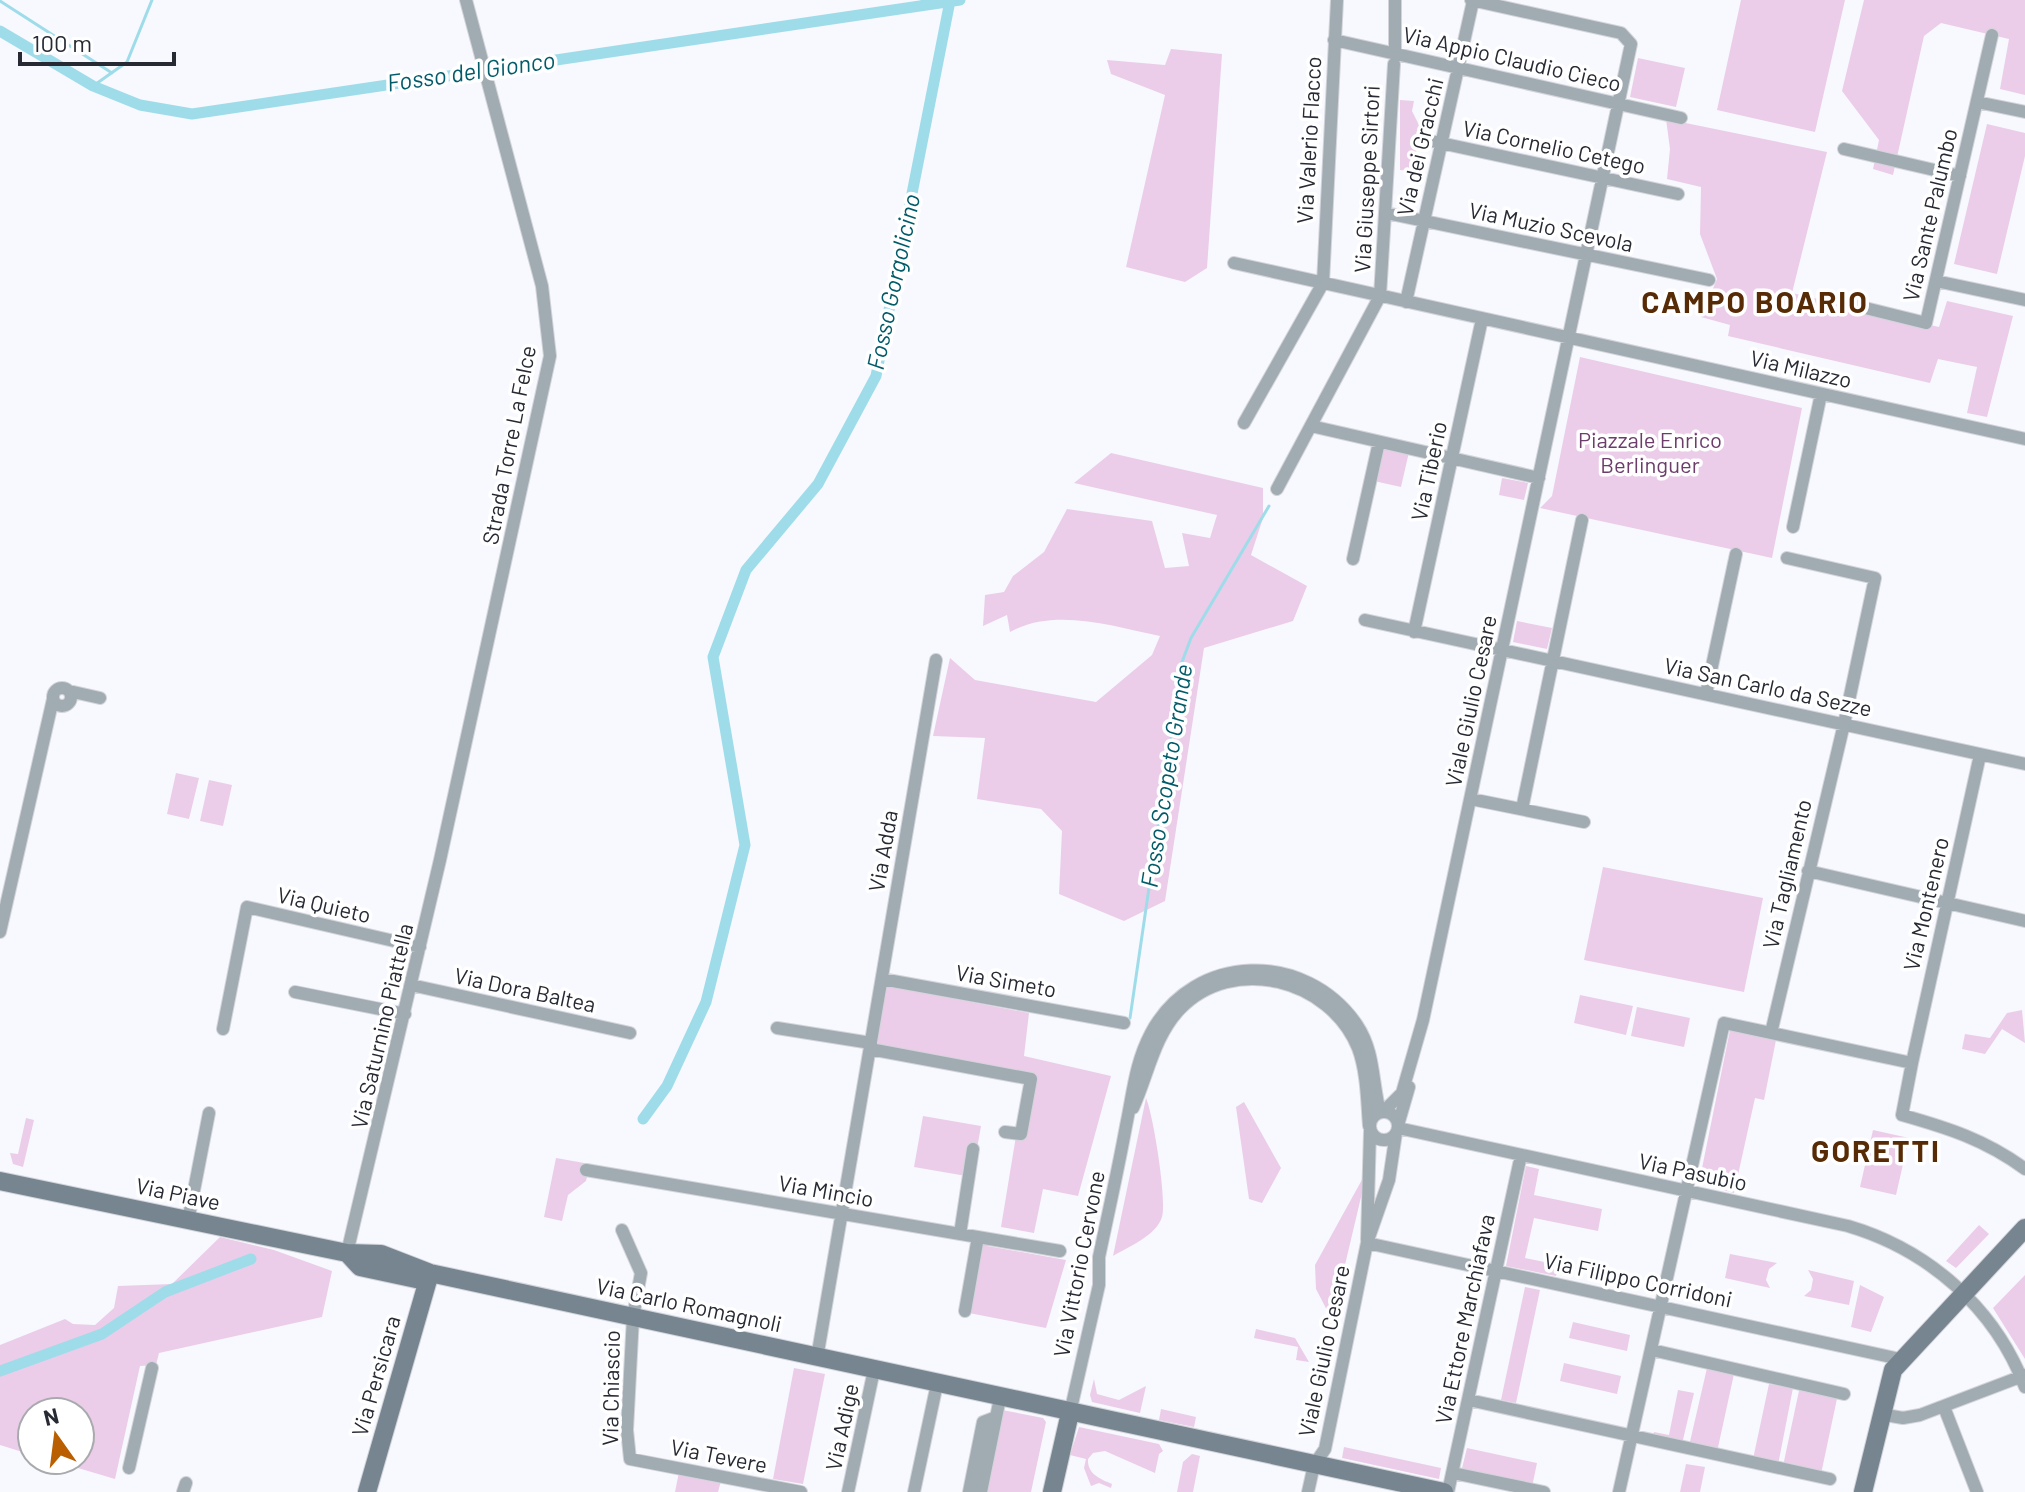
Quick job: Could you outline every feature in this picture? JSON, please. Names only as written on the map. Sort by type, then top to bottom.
[{"type":"main road","name":"Via Piave","points":[[0,1181],[347,1253],[360,1267],[416,1279],[430,1273]]},
{"type":"main road","points":[[1863,1492],[1888,1379],[1900,1359],[2025,1228]]},
{"type":"main road","name":"Via Carlo Romagnoli","points":[[430,1273],[1446,1492]]},
{"type":"main road","name":"Via Persicara","points":[[367,1492],[430,1273]]},
{"type":"main road","points":[[1052,1492],[1070,1413]]},
{"type":"street","name":"Strada Torre La Felce","points":[[451,806],[550,356],[542,286],[466,0]]},
{"type":"street","name":"Via Valerio Flacco","points":[[1323,283],[1337,0]]},
{"type":"street","name":"Via Giuseppe Sirtori","points":[[1380,296],[1395,0]]},
{"type":"street","name":"Viale Giulio Cesare","points":[[1382,1112],[1402,1093],[1408,1072],[1471,799],[1630,48],[1629,38],[1621,33],[1472,1]]},
{"type":"street","name":"Via dei Gracchi","points":[[1406,302],[1472,1]]},
{"type":"street","name":"Via Sante Palumbo","points":[[1845,303],[1926,323],[1992,35]]},
{"type":"street","name":"Via Appio Claudio Cieco","points":[[1334,40],[1394,59],[1458,68],[1681,118]]},
{"type":"street","points":[[1977,102],[2025,112]]},
{"type":"street","name":"Via Cornelio Cetego","points":[[1422,139],[1678,194]]},
{"type":"street","points":[[1844,149],[1960,176]]},
{"type":"street","name":"Via Muzio Scevola","points":[[1386,213],[1709,280]]},
{"type":"street","name":"Via Giuseppe Sirtori","points":[[1234,263],[1569,338]]},
{"type":"street","points":[[1936,281],[2025,300]]},
{"type":"street","points":[[1244,423],[1323,283]]},
{"type":"street","points":[[1277,489],[1380,296]]},
{"type":"street","name":"Via Tiberio","points":[[1414,632],[1482,319]]},
{"type":"street","name":"Via Milazzo","points":[[1569,338],[2025,439]]},
{"type":"street","points":[[1793,527],[1821,394]]},
{"type":"street","points":[[1311,426],[1539,478]]},
{"type":"street","points":[[1353,559],[1379,442]]},
{"type":"street","points":[[1522,809],[1582,520]]},
{"type":"street","points":[[1706,694],[1736,554]]},
{"type":"street","name":"Via Tagliamento","points":[[1771,1033],[1875,578],[1787,558]]},
{"type":"street","name":"Via San Carlo da Sezze","points":[[1365,620],[2025,764]]},
{"type":"street","name":"Via Adda","points":[[817,1358],[936,660]]},
{"type":"street","points":[[0,932],[53,699],[58,689],[68,700]]},
{"type":"street","points":[[50,722],[68,700],[93,697]]},
{"type":"street","name":"Via Montenero","points":[[1980,755],[1902,1115],[1961,1131],[1992,1145],[2025,1169]]},
{"type":"street","points":[[1471,799],[1584,822]]},
{"type":"street","name":"Via Saturnino Piattella","points":[[347,1253],[451,806]]},
{"type":"street","points":[[1808,871],[2025,921]]},
{"type":"street","name":"Via Quieto","points":[[223,1029],[247,907],[420,947]]},
{"type":"street","name":"Via Vittorio Cervone","points":[[1070,1413],[1099,1285],[1099,1257],[1137,1065],[1162,1015],[1193,986],[1219,974],[1249,969],[1296,976],[1317,986],[1341,1006],[1357,1025],[1371,1055],[1382,1112]]},
{"type":"street","name":"Via Simeto","points":[[882,979],[1124,1023]]},
{"type":"street","name":"Via Vittorio Cervone","points":[[1127,1121],[1155,1048],[1181,1008],[1217,986],[1260,979],[1291,984],[1308,992],[1343,1024],[1362,1064],[1370,1128]]},
{"type":"street","name":"Via Dora Baltea","points":[[411,985],[630,1033]]},
{"type":"street","points":[[295,992],[405,1014]]},
{"type":"street","points":[[1619,1492],[1724,1023],[1912,1063]]},
{"type":"street","points":[[777,1028],[1031,1079],[1021,1134],[1005,1132]]},
{"type":"street","name":"Viale Giulio Cesare","points":[[1308,1492],[1314,1465],[1325,1449],[1367,1243],[1389,1180],[1397,1129],[1405,1109],[1408,1072]]},
{"type":"street","points":[[1382,1112],[1394,1116],[1397,1129],[1385,1140],[1376,1138],[1370,1128],[1372,1117],[1382,1112]]},
{"type":"street","points":[[188,1221],[209,1113]]},
{"type":"street","name":"Viale Giulio Cesare","points":[[1367,1243],[1370,1128]]},
{"type":"street","name":"Via Pasubio","points":[[1397,1129],[1873,1234],[1916,1254],[1963,1293],[2000,1334],[2024,1380]]},
{"type":"street","points":[[960,1234],[973,1149]]},
{"type":"street","name":"Via Ettore Marchiafava","points":[[1446,1492],[1453,1473],[1521,1155]]},
{"type":"street","name":"Via Mincio","points":[[586,1170],[1060,1251]]},
{"type":"street","name":"Via Chiascio","points":[[622,1230],[641,1273],[633,1317],[627,1430],[630,1459]]},
{"type":"street","points":[[965,1311],[978,1237]]},
{"type":"street","name":"Via Filippo Corridoni","points":[[1367,1243],[1900,1359]]},
{"type":"street","points":[[1652,1350],[1844,1394]]},
{"type":"street","points":[[129,1468],[152,1368]]},
{"type":"street","name":"Via Adige","points":[[848,1492],[874,1370]]},
{"type":"street","points":[[1880,1414],[1912,1417],[2024,1380]]},
{"type":"street","points":[[914,1492],[937,1384]]},
{"type":"street","points":[[981,1492],[1000,1398]]},
{"type":"street","points":[[1469,1400],[1830,1479]]},
{"type":"street","points":[[1944,1407],[1977,1492]]},
{"type":"street","points":[[969,1492],[983,1422],[996,1417]]},
{"type":"street","name":"Via Tevere","points":[[630,1459],[801,1492]]},
{"type":"street","points":[[1453,1473],[1544,1492]]},
{"type":"green space","points":[[1741,0],[1845,0],[1815,132],[1717,110]]},
{"type":"green space","points":[[1864,0],[2025,0],[2025,95],[2000,89],[2009,39],[1941,23],[1924,36],[1893,175],[1873,169],[1879,140],[1842,91]]},
{"type":"green space","points":[[1171,49],[1222,54],[1207,268],[1185,282],[1126,267],[1165,95],[1111,74],[1107,60],[1165,65]]},
{"type":"green space","points":[[1638,58],[1685,68],[1676,107],[1630,97]]},
{"type":"green space","points":[[1400,100],[1414,101],[1412,111],[1421,129],[1412,171],[1400,170]]},
{"type":"green space","points":[[1666,119],[1827,152],[1792,293],[1939,327],[1947,301],[2013,316],[1987,417],[1967,413],[1977,367],[1938,359],[1930,383],[1728,336],[1730,325],[1701,317],[1717,279],[1700,234],[1701,187],[1667,179],[1670,149]]},
{"type":"green space","points":[[1987,124],[2025,133],[2025,156],[1997,274],[1954,264]]},
{"type":"green space","name":"Piazzale Enrico Berlinguer","points":[[1580,357],[1802,408],[1772,558],[1540,508],[1552,496]]},
{"type":"green space","points":[[1382,446],[1409,452],[1401,487],[1374,481]]},
{"type":"green space","points":[[1111,453],[1263,488],[1263,518],[1251,555],[1307,586],[1293,621],[1204,648],[1165,901],[1124,921],[1059,894],[1062,831],[1041,809],[977,799],[985,738],[933,736],[950,658],[975,680],[1096,702],[1152,655],[1160,636],[1103,624],[1045,621],[1010,632],[1007,615],[983,626],[985,595],[1004,592],[1013,576],[1044,552],[1067,509],[1152,521],[1165,568],[1189,566],[1182,533],[1210,538],[1217,515],[1074,483]]},
{"type":"green space","points":[[1502,478],[1528,483],[1524,500],[1499,495]]},
{"type":"green space","points":[[1517,621],[1552,628],[1547,649],[1513,642]]},
{"type":"green space","points":[[176,773],[199,778],[189,819],[167,814]]},
{"type":"green space","points":[[209,780],[232,785],[223,826],[200,821]]},
{"type":"green space","points":[[1603,867],[1763,898],[1744,992],[1584,960]]},
{"type":"green space","points":[[883,985],[1029,1013],[1024,1056],[1111,1076],[1078,1196],[1043,1189],[1034,1233],[1001,1227],[1016,1136],[1026,1137],[1035,1075],[873,1047]]},
{"type":"green space","points":[[1580,995],[1633,1006],[1626,1035],[1574,1023]]},
{"type":"green space","points":[[1637,1007],[1690,1018],[1684,1047],[1631,1036]]},
{"type":"green space","points":[[2022,1010],[2025,1043],[2002,1029],[1985,1054],[1962,1049],[1965,1034],[1990,1038],[2007,1013]]},
{"type":"green space","points":[[1730,1030],[1776,1040],[1764,1100],[1755,1098],[1734,1193],[1699,1183]]},
{"type":"green space","points":[[1146,1098],[1163,1193],[1162,1217],[1148,1235],[1113,1256]]},
{"type":"green space","points":[[1244,1102],[1281,1168],[1262,1203],[1249,1199],[1236,1107]]},
{"type":"green space","points":[[923,1116],[981,1126],[972,1177],[914,1167]]},
{"type":"green space","points":[[26,1118],[34,1120],[23,1167],[13,1164],[10,1153],[18,1154]]},
{"type":"green space","points":[[1873,1130],[1909,1138],[1896,1195],[1860,1187]]},
{"type":"green space","points":[[556,1158],[590,1164],[586,1181],[568,1195],[562,1221],[544,1217]]},
{"type":"green space","points":[[1526,1166],[1539,1169],[1534,1195],[1602,1209],[1598,1231],[1534,1218],[1525,1258],[1559,1265],[1556,1276],[1506,1266]]},
{"type":"green space","points":[[1364,1176],[1332,1320],[1316,1289],[1315,1265]]},
{"type":"green space","points":[[1979,1225],[1989,1234],[1956,1268],[1946,1261]]},
{"type":"green space","points":[[220,1237],[274,1250],[332,1271],[322,1317],[159,1353],[156,1365],[140,1366],[115,1479],[96,1473],[96,1396],[16,1396],[16,1450],[0,1445],[0,1345],[65,1319],[73,1324],[95,1325],[114,1308],[118,1286],[172,1284]]},
{"type":"green space","points":[[982,1245],[1066,1260],[1046,1328],[969,1313]]},
{"type":"green space","points":[[1730,1254],[1777,1263],[1769,1269],[1766,1280],[1770,1288],[1725,1278]]},
{"type":"green space","points":[[1808,1270],[1854,1281],[1849,1305],[1804,1296],[1811,1290],[1813,1279]]},
{"type":"green space","points":[[2025,1275],[2025,1359],[1993,1308]]},
{"type":"green space","points":[[1860,1285],[1884,1297],[1871,1332],[1851,1327]]},
{"type":"green space","points":[[1525,1287],[1540,1290],[1516,1403],[1501,1400]]},
{"type":"green space","points":[[1573,1322],[1630,1335],[1627,1351],[1569,1338]]},
{"type":"green space","points":[[1256,1329],[1295,1338],[1309,1362],[1296,1360],[1298,1347],[1254,1338]]},
{"type":"green space","points":[[1564,1363],[1621,1376],[1617,1394],[1560,1381]]},
{"type":"green space","points":[[794,1368],[825,1374],[803,1484],[773,1479]]},
{"type":"green space","points":[[1707,1368],[1734,1374],[1717,1452],[1689,1446]]},
{"type":"green space","points":[[1094,1379],[1097,1394],[1119,1400],[1146,1386],[1140,1413],[1092,1402],[1090,1395]]},
{"type":"green space","points":[[1769,1384],[1793,1388],[1778,1465],[1753,1459]]},
{"type":"green space","points":[[1800,1386],[1838,1394],[1821,1474],[1783,1466]]},
{"type":"green space","points":[[1678,1390],[1694,1393],[1682,1444],[1652,1438],[1654,1432],[1669,1435]]},
{"type":"green space","points":[[1161,1409],[1196,1417],[1194,1427],[1159,1420]]},
{"type":"green space","points":[[1002,1410],[1043,1418],[1046,1422],[1031,1492],[986,1492]]},
{"type":"green space","points":[[1079,1427],[1159,1444],[1163,1451],[1159,1454],[1155,1473],[1105,1451],[1093,1453],[1088,1459],[1090,1469],[1112,1484],[1111,1488],[1099,1483],[1091,1486],[1084,1468],[1086,1459],[1070,1455]]},
{"type":"green space","points":[[1344,1447],[1441,1468],[1439,1479],[1342,1458]]},
{"type":"green space","points":[[1467,1448],[1537,1463],[1532,1487],[1461,1472]]},
{"type":"green space","points":[[1192,1454],[1200,1456],[1193,1492],[1177,1492],[1183,1462]]},
{"type":"green space","points":[[1686,1464],[1705,1467],[1700,1492],[1680,1492]]},
{"type":"green space","points":[[679,1472],[721,1481],[718,1492],[675,1492]]},
{"type":"waterway","points":[[93,86],[127,62],[152,0]]},
{"type":"waterway","name":"Fosso del Gionco","points":[[922,0],[923,6]]},
{"type":"waterway","name":"Fosso del Gionco","points":[[0,31],[93,86],[140,105],[192,114],[960,0]]},
{"type":"waterway","points":[[0,1],[112,73]]},
{"type":"waterway","name":"Fosso Gorgolicino","points":[[643,1119],[667,1086],[706,1002],[745,845],[713,657],[746,570],[818,484],[876,376],[950,1]]},
{"type":"waterway","name":"Fosso Scopeto Grande","points":[[1130,1018],[1182,662],[1191,638],[1269,506]]},
{"type":"waterway","name":"Fosso Gorgolicino","points":[[0,1371],[102,1334],[165,1292],[251,1259]]},
{"type":"district","name":"CAMPO BOARIO","points":[[1755,303]]},
{"type":"district","name":"GORETTI","points":[[1876,1152]]}]
